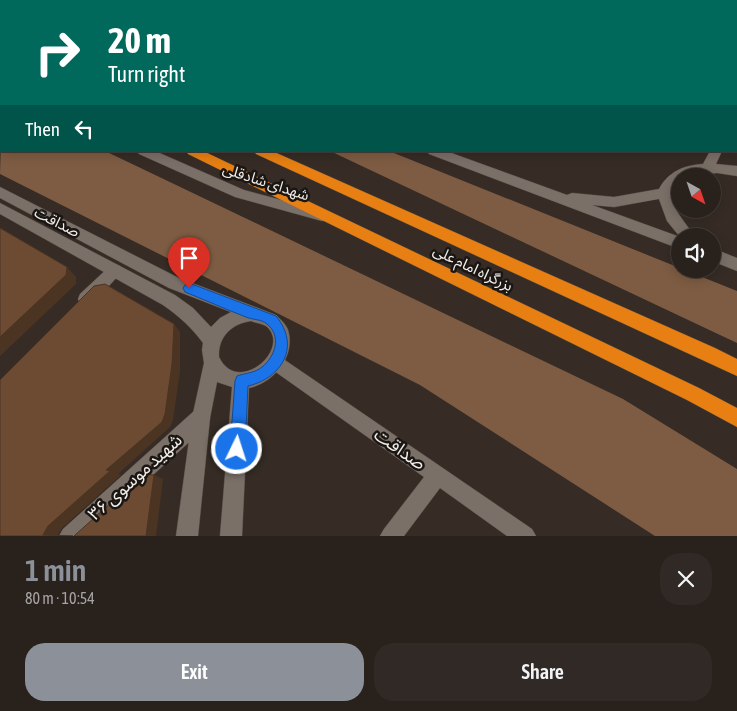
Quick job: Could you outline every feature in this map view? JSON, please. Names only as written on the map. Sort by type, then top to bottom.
[{"type":"highway","name":"بزرگراه امام علی","points":[[194,152],[684,390],[737,418]]},
{"type":"highway","name":"بزرگراه امام علی","points":[[262,152],[737,368]]},
{"type":"highway","points":[[708,354],[737,356]]},
{"type":"street","name":"شهدای شادقلی","points":[[145,152],[240,194],[326,217]]},
{"type":"street","points":[[436,152],[671,240]]},
{"type":"street","points":[[708,167],[716,152]]},
{"type":"street","points":[[681,228],[670,215],[666,204],[668,184],[674,177],[695,168],[708,167],[737,171]]},
{"type":"street","name":"صداقت","points":[[0,192],[174,283],[220,299],[251,314]]},
{"type":"street","points":[[551,196],[614,202],[666,193]]},
{"type":"street","name":"صداقت","points":[[1,210],[170,300],[200,324],[212,341]]},
{"type":"street","points":[[721,258],[737,265]]},
{"type":"street","points":[[74,310],[115,270]]},
{"type":"street","points":[[251,314],[262,315],[272,320],[279,329],[282,339],[281,350],[276,362],[266,372],[254,378],[241,381],[228,379],[218,373],[212,364],[209,352],[212,341],[218,330],[227,322],[238,316],[251,314]]},
{"type":"street","name":"صداقت","points":[[276,362],[524,536]]},
{"type":"street","points":[[187,536],[201,418],[212,364]]},
{"type":"street","points":[[231,536],[241,381]]},
{"type":"street","name":"شهید موسوی ۳۶","points":[[70,536],[201,418]]},
{"type":"street","points":[[391,536],[438,475]]},
{"type":"shaded area","points":[[1,152],[107,152],[623,399],[737,469],[737,536],[655,536],[420,385],[0,174]]},
{"type":"shaded area","points":[[332,152],[391,152],[671,264],[671,278],[705,278],[737,291],[737,343]]},
{"type":"building","points":[[0,228],[67,267],[66,275],[0,337]]},
{"type":"building","points":[[105,284],[174,324],[172,364],[165,414],[162,422],[106,470],[110,471],[48,526],[43,535],[73,536],[0,536],[0,380],[94,286]]},
{"type":"building","points":[[143,474],[154,475],[146,536],[74,536]]},
{"type":"route","points":[[189,288],[220,299],[251,314],[262,315],[272,320],[279,329],[282,339],[281,350],[276,362],[266,372],[254,378],[241,381],[237,449]]}]
